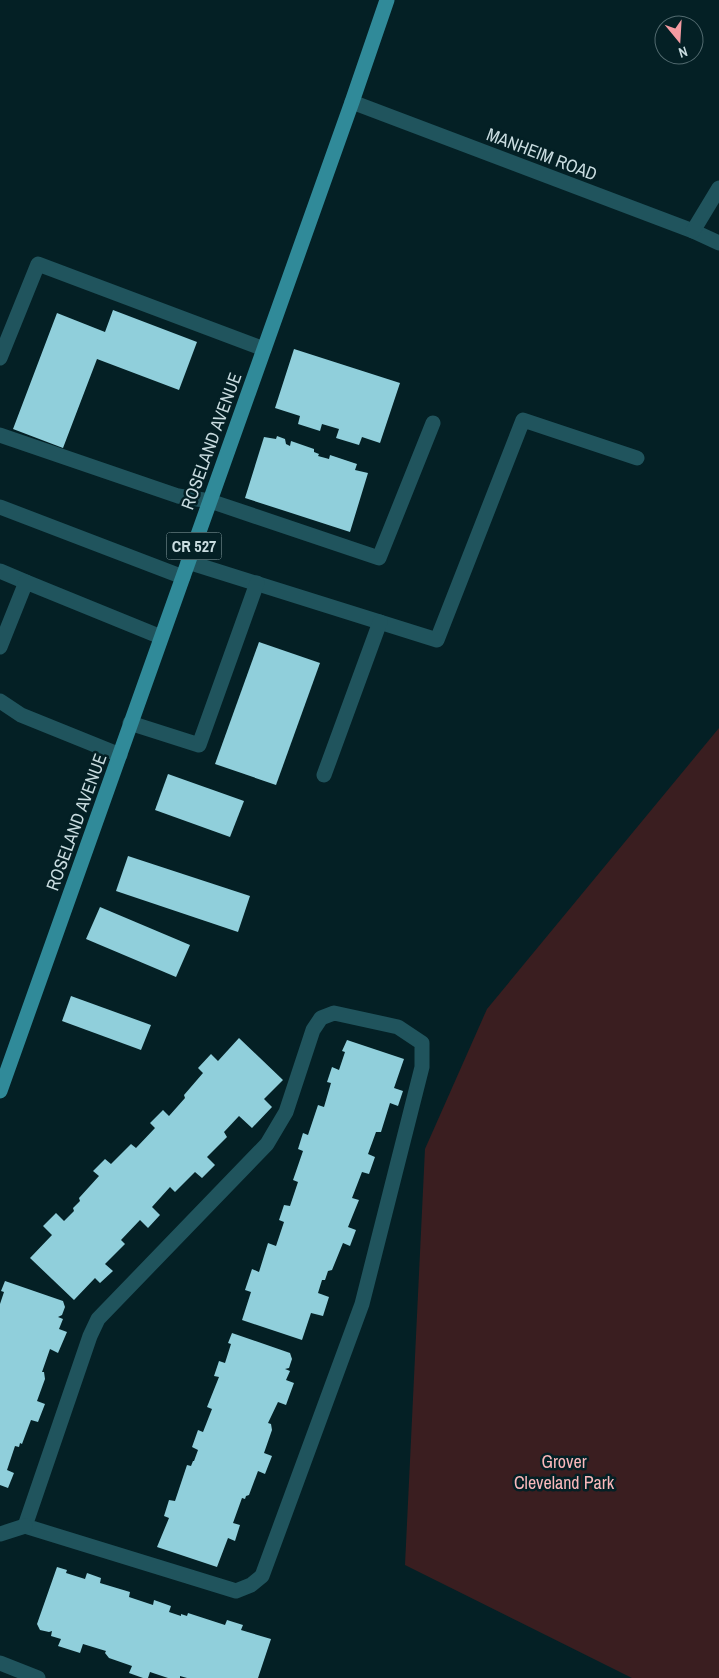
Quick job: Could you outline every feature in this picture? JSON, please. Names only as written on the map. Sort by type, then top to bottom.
[{"type":"main road","name":"ROSELAND AVENUE","points":[[0,1091],[352,102],[386,0]]},
{"type":"street","name":"MANHEIM ROAD","points":[[352,102],[692,231],[719,243]]},
{"type":"street","points":[[692,231],[719,188]]},
{"type":"street","points":[[0,358],[38,264],[264,349]]},
{"type":"street","points":[[0,507],[186,569],[257,583],[437,640],[523,420],[637,458]]},
{"type":"street","points":[[0,436],[178,496],[210,501],[379,558],[433,423]]},
{"type":"street","points":[[0,571],[162,637]]},
{"type":"street","points":[[0,647],[26,582]]},
{"type":"street","points":[[130,723],[199,745],[257,583]]},
{"type":"street","points":[[324,775],[380,622]]},
{"type":"street","points":[[0,701],[21,715],[120,755]]},
{"type":"street","points":[[0,1534],[25,1526],[236,1591],[251,1586],[262,1576],[362,1304],[422,1067],[422,1043],[398,1027],[334,1013],[321,1018],[313,1030],[286,1112],[267,1144],[98,1319],[90,1336],[25,1526]]},
{"type":"street","points":[[0,1663],[38,1678]]},
{"type":"green space","name":"Grover Cleveland Park","points":[[719,728],[719,1678],[632,1678],[405,1565],[425,1149],[487,1009]]},
{"type":"building","points":[[113,310],[197,342],[179,390],[97,359],[63,448],[13,429],[57,313],[105,332]]},
{"type":"building","points":[[294,349],[400,383],[380,443],[362,437],[359,445],[336,438],[339,429],[322,424],[320,431],[298,424],[300,416],[275,408]]},
{"type":"building","points":[[277,436],[285,439],[286,444],[290,446],[291,441],[314,449],[314,452],[319,454],[318,456],[329,459],[330,455],[357,464],[355,470],[368,473],[350,532],[245,498],[264,437],[276,439]]},
{"type":"building","points":[[259,642],[320,663],[276,785],[215,764]]},
{"type":"building","points":[[168,774],[244,801],[230,837],[155,810]]},
{"type":"building","points":[[128,856],[250,896],[238,932],[116,891]]},
{"type":"building","points":[[100,907],[190,945],[176,977],[86,939]]},
{"type":"building","points":[[71,996],[151,1025],[141,1050],[62,1021]]},
{"type":"building","points":[[239,1038],[283,1080],[264,1099],[272,1107],[252,1128],[239,1116],[224,1132],[227,1137],[207,1157],[215,1165],[202,1178],[195,1172],[175,1192],[170,1187],[152,1207],[160,1215],[148,1228],[140,1220],[121,1240],[125,1244],[105,1264],[113,1271],[100,1283],[95,1278],[74,1300],[30,1258],[52,1235],[43,1226],[56,1213],[64,1221],[74,1211],[73,1208],[80,1201],[79,1198],[99,1176],[93,1171],[105,1159],[111,1164],[131,1144],[136,1148],[155,1128],[150,1123],[163,1110],[169,1116],[185,1098],[184,1095],[203,1073],[198,1068],[211,1054],[218,1061]]},
{"type":"building","points":[[347,1040],[404,1059],[394,1088],[403,1091],[398,1106],[390,1103],[381,1132],[376,1132],[368,1154],[375,1157],[369,1174],[362,1172],[352,1198],[359,1200],[348,1227],[356,1230],[350,1246],[343,1243],[332,1270],[328,1271],[325,1280],[322,1280],[318,1293],[329,1297],[323,1316],[311,1313],[302,1340],[242,1320],[251,1292],[245,1290],[252,1269],[259,1272],[268,1243],[276,1246],[284,1222],[279,1220],[284,1205],[290,1206],[298,1182],[293,1180],[303,1151],[298,1149],[303,1133],[308,1135],[318,1105],[324,1107],[331,1083],[327,1082],[332,1067],[339,1070],[345,1052],[342,1051]]},
{"type":"building","points":[[5,1281],[63,1301],[65,1307],[62,1315],[58,1317],[63,1319],[59,1329],[67,1332],[58,1353],[50,1349],[42,1372],[44,1372],[45,1379],[37,1401],[45,1404],[38,1422],[31,1420],[22,1444],[20,1443],[19,1447],[15,1446],[7,1470],[14,1473],[8,1488],[0,1485],[0,1304],[4,1292],[1,1291]]},
{"type":"building","points":[[232,1333],[290,1353],[292,1359],[289,1368],[285,1369],[290,1371],[286,1380],[294,1383],[286,1405],[278,1402],[268,1423],[271,1424],[272,1430],[264,1453],[272,1456],[265,1474],[258,1471],[249,1495],[245,1499],[242,1498],[233,1523],[240,1525],[235,1541],[228,1538],[217,1567],[157,1547],[169,1518],[164,1516],[169,1500],[175,1501],[187,1465],[191,1466],[198,1450],[192,1447],[198,1430],[203,1432],[212,1409],[207,1407],[219,1377],[214,1376],[219,1361],[225,1363],[231,1344],[228,1343]]},
{"type":"building","points":[[57,1567],[67,1570],[66,1573],[85,1579],[87,1573],[101,1578],[100,1583],[130,1592],[129,1597],[153,1605],[154,1600],[171,1606],[169,1612],[181,1616],[181,1614],[187,1616],[188,1613],[225,1625],[227,1620],[243,1625],[241,1630],[271,1639],[258,1678],[187,1678],[180,1676],[180,1678],[168,1678],[150,1672],[148,1678],[143,1678],[129,1673],[132,1666],[109,1658],[105,1653],[106,1651],[83,1644],[80,1653],[58,1646],[61,1639],[51,1636],[52,1631],[40,1630],[37,1624]]}]
